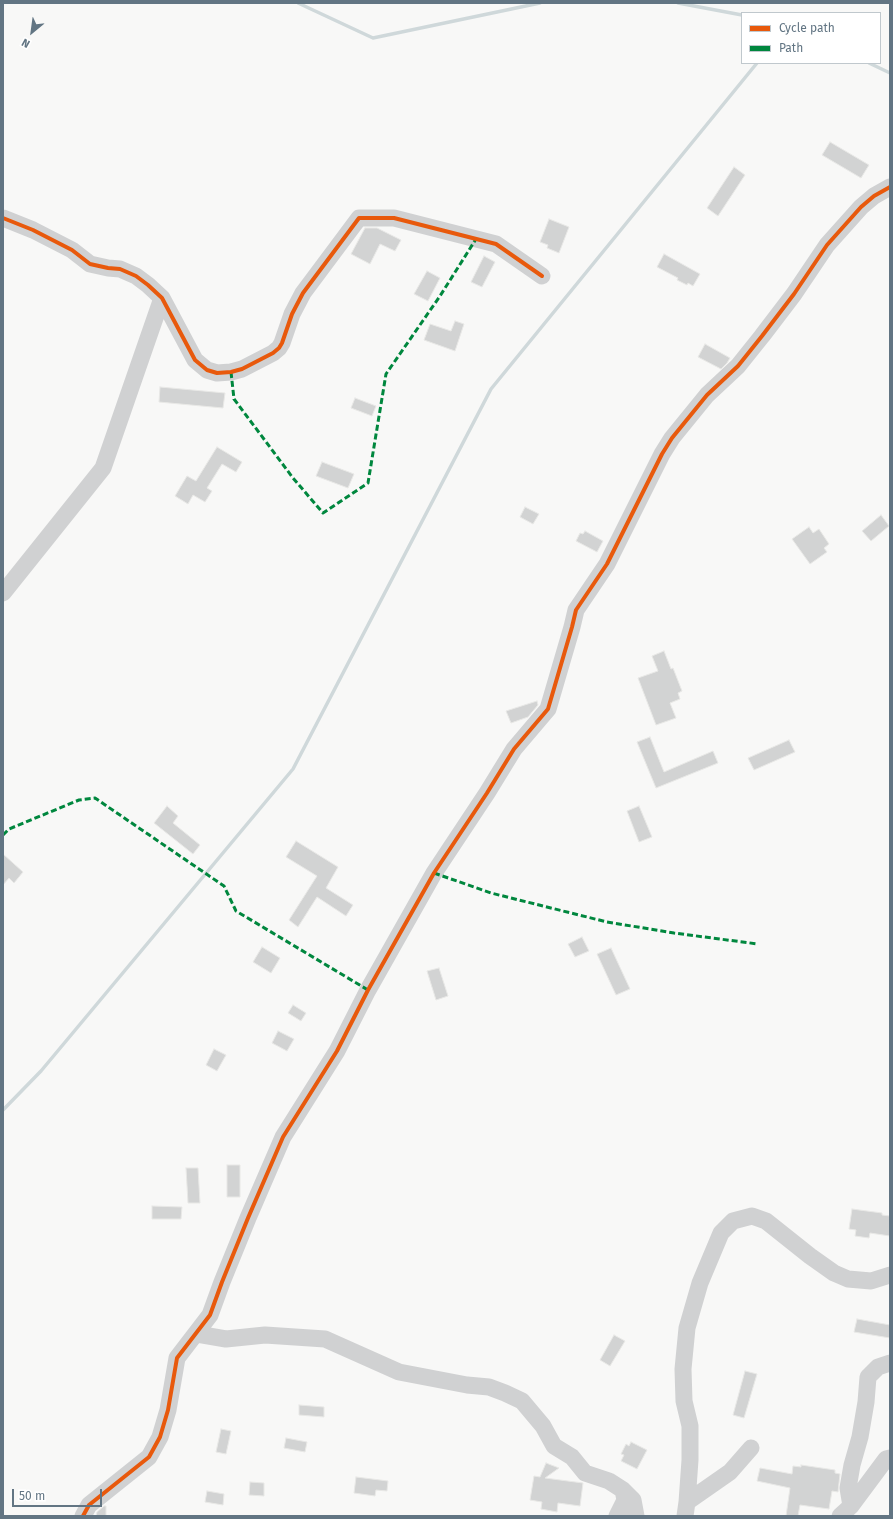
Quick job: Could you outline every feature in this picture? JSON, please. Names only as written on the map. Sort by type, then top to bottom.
[{"type":"street","points":[[83,1516],[89,1504],[149,1457],[160,1437],[168,1410],[176,1358],[197,1334],[210,1315],[248,1218],[283,1137],[337,1051],[368,990],[434,872],[487,793],[514,749],[548,709],[576,610],[607,564],[662,454],[672,438],[707,395],[738,366],[762,336],[794,294],[827,245],[861,207],[874,196],[890,186]]},
{"type":"street","points":[[3,218],[33,230],[72,250],[90,264],[120,269],[136,276],[162,298],[195,360],[207,370],[217,373],[242,369],[273,353],[279,348],[292,314],[303,293],[360,218],[394,218],[496,244],[542,276]]},
{"type":"street","points":[[3,593],[103,468],[162,298]]},
{"type":"street","points":[[686,1509],[690,1460],[690,1426],[684,1401],[683,1369],[686,1328],[700,1283],[722,1233],[733,1221],[752,1216],[766,1221],[834,1273],[848,1279],[871,1281],[890,1275]]},
{"type":"street","points":[[197,1334],[226,1339],[265,1335],[325,1339],[400,1372],[489,1387],[504,1393],[522,1401],[543,1426],[554,1446],[572,1457],[584,1473],[609,1481],[623,1490],[632,1500],[636,1516]]},
{"type":"street","points":[[845,1511],[852,1465],[866,1402],[868,1377],[878,1367],[890,1363]]},
{"type":"street","points":[[686,1509],[730,1472],[751,1448]]},
{"type":"street","points":[[845,1511],[886,1459],[890,1458]]},
{"type":"street","points":[[617,1516],[625,1500],[623,1490]]},
{"type":"building","points":[[830,142],[869,165],[861,178],[822,155]]},
{"type":"building","points":[[734,167],[745,175],[718,216],[707,208]]},
{"type":"building","points":[[549,219],[569,227],[559,253],[547,248],[548,245],[540,242]]},
{"type":"building","points":[[365,228],[377,228],[401,240],[395,251],[380,244],[370,264],[351,254]]},
{"type":"building","points":[[664,254],[700,274],[693,286],[677,280],[678,278],[657,267]]},
{"type":"building","points":[[484,256],[495,262],[482,287],[471,282]]},
{"type":"building","points":[[427,271],[440,278],[428,301],[414,294]]},
{"type":"building","points":[[455,321],[464,324],[455,351],[424,340],[430,324],[451,331]]},
{"type":"building","points":[[705,344],[730,358],[721,369],[698,357]]},
{"type":"building","points":[[160,387],[225,393],[223,408],[159,402]]},
{"type":"building","points":[[355,398],[376,406],[372,416],[351,408]]},
{"type":"building","points":[[217,447],[242,462],[236,472],[222,464],[207,488],[212,491],[205,502],[193,495],[188,504],[175,496],[187,476],[196,481]]},
{"type":"building","points":[[322,462],[354,474],[348,488],[316,476]]},
{"type":"building","points":[[525,507],[539,514],[533,524],[520,517]]},
{"type":"building","points":[[881,515],[889,526],[871,541],[862,531]]},
{"type":"building","points":[[809,527],[813,533],[819,529],[829,544],[824,548],[827,552],[810,564],[792,539]]},
{"type":"building","points":[[585,531],[603,541],[597,552],[576,541],[580,533],[583,534]]},
{"type":"building","points":[[664,651],[671,669],[673,668],[682,691],[678,693],[680,699],[670,703],[676,718],[656,725],[638,678],[658,671],[652,656]]},
{"type":"building","points":[[537,701],[538,705],[528,717],[511,723],[506,711]]},
{"type":"building","points":[[650,737],[664,772],[713,751],[718,763],[656,788],[637,742]]},
{"type":"building","points":[[789,740],[795,752],[754,770],[748,758]]},
{"type":"building","points":[[167,806],[178,816],[173,823],[200,845],[193,854],[154,823]]},
{"type":"building","points":[[639,806],[652,837],[639,842],[627,811]]},
{"type":"building","points":[[296,841],[338,867],[326,888],[353,905],[346,916],[317,897],[298,927],[289,920],[317,876],[286,857]]},
{"type":"building","points":[[3,854],[23,872],[14,883],[9,878],[3,885]]},
{"type":"building","points":[[582,937],[589,951],[575,957],[568,944]]},
{"type":"building","points":[[262,947],[280,958],[271,973],[253,962]]},
{"type":"building","points":[[611,948],[630,989],[616,995],[597,954]]},
{"type":"building","points":[[439,968],[448,996],[436,1000],[427,971]]},
{"type":"building","points":[[293,1005],[306,1013],[301,1021],[288,1013]]},
{"type":"building","points":[[278,1031],[294,1039],[287,1051],[272,1043]]},
{"type":"building","points":[[214,1049],[226,1055],[217,1071],[206,1065]]},
{"type":"building","points":[[227,1165],[240,1165],[240,1197],[227,1197]]},
{"type":"building","points":[[186,1168],[198,1168],[200,1203],[188,1203]]},
{"type":"building","points":[[152,1206],[182,1207],[181,1219],[152,1219]]},
{"type":"building","points":[[852,1209],[882,1213],[882,1215],[890,1216],[890,1236],[870,1233],[869,1238],[855,1236],[856,1230],[849,1229]]},
{"type":"building","points":[[857,1319],[890,1325],[890,1338],[854,1332]]},
{"type":"building","points":[[614,1335],[625,1341],[610,1366],[600,1360]]},
{"type":"building","points":[[745,1371],[757,1374],[744,1418],[733,1415]]},
{"type":"building","points":[[299,1405],[324,1407],[324,1417],[299,1415]]},
{"type":"building","points":[[221,1429],[231,1431],[226,1454],[216,1452]]},
{"type":"building","points":[[286,1438],[307,1442],[305,1452],[284,1448]]},
{"type":"building","points":[[631,1442],[647,1450],[637,1469],[621,1461],[624,1455],[621,1454],[626,1444],[629,1446]]},
{"type":"building","points":[[546,1463],[559,1468],[545,1478],[583,1483],[580,1506],[558,1503],[557,1512],[541,1509],[542,1502],[530,1500],[534,1476],[540,1477]]},
{"type":"building","points":[[801,1465],[835,1470],[835,1473],[840,1474],[838,1492],[832,1491],[829,1509],[800,1505],[798,1516],[786,1516],[790,1488],[757,1481],[760,1468],[792,1474],[793,1466],[801,1467]]},
{"type":"building","points":[[356,1477],[388,1481],[387,1491],[376,1490],[375,1496],[354,1493]]},
{"type":"building","points":[[250,1482],[264,1483],[264,1496],[249,1495]]},
{"type":"building","points":[[207,1491],[224,1494],[223,1505],[205,1502]]},
{"type":"building","points":[[106,1506],[106,1516],[96,1516],[97,1512]]},
{"type":"waterway","points":[[298,3],[373,38],[540,3]]},
{"type":"waterway","points":[[678,3],[741,15]]},
{"type":"waterway","points":[[3,1110],[41,1071],[293,769],[491,389],[756,64]]},
{"type":"waterway","points":[[871,64],[890,73]]},
{"type":"marked path","points":[[231,372],[234,399],[293,478],[323,513],[368,483],[386,374],[440,296],[476,239]]},
{"type":"marked path","points":[[3,835],[9,829],[79,800],[95,798],[224,886],[236,911],[368,990]]},
{"type":"marked path","points":[[434,873],[491,893],[607,922],[674,933],[758,944]]},
{"type":"cycle path","points":[[83,1516],[89,1505],[149,1457],[160,1437],[168,1410],[177,1358],[210,1315],[248,1218],[283,1137],[337,1051],[368,990],[434,873],[514,749],[548,709],[576,610],[607,564],[662,454],[672,438],[707,395],[738,366],[762,336],[794,294],[827,245],[861,207],[874,196],[890,187]]},
{"type":"cycle path","points":[[3,218],[33,230],[72,250],[90,264],[120,269],[136,276],[162,298],[195,360],[207,370],[217,373],[231,372],[242,369],[273,353],[279,348],[292,314],[303,293],[359,218],[394,218],[496,244],[542,276]]}]
